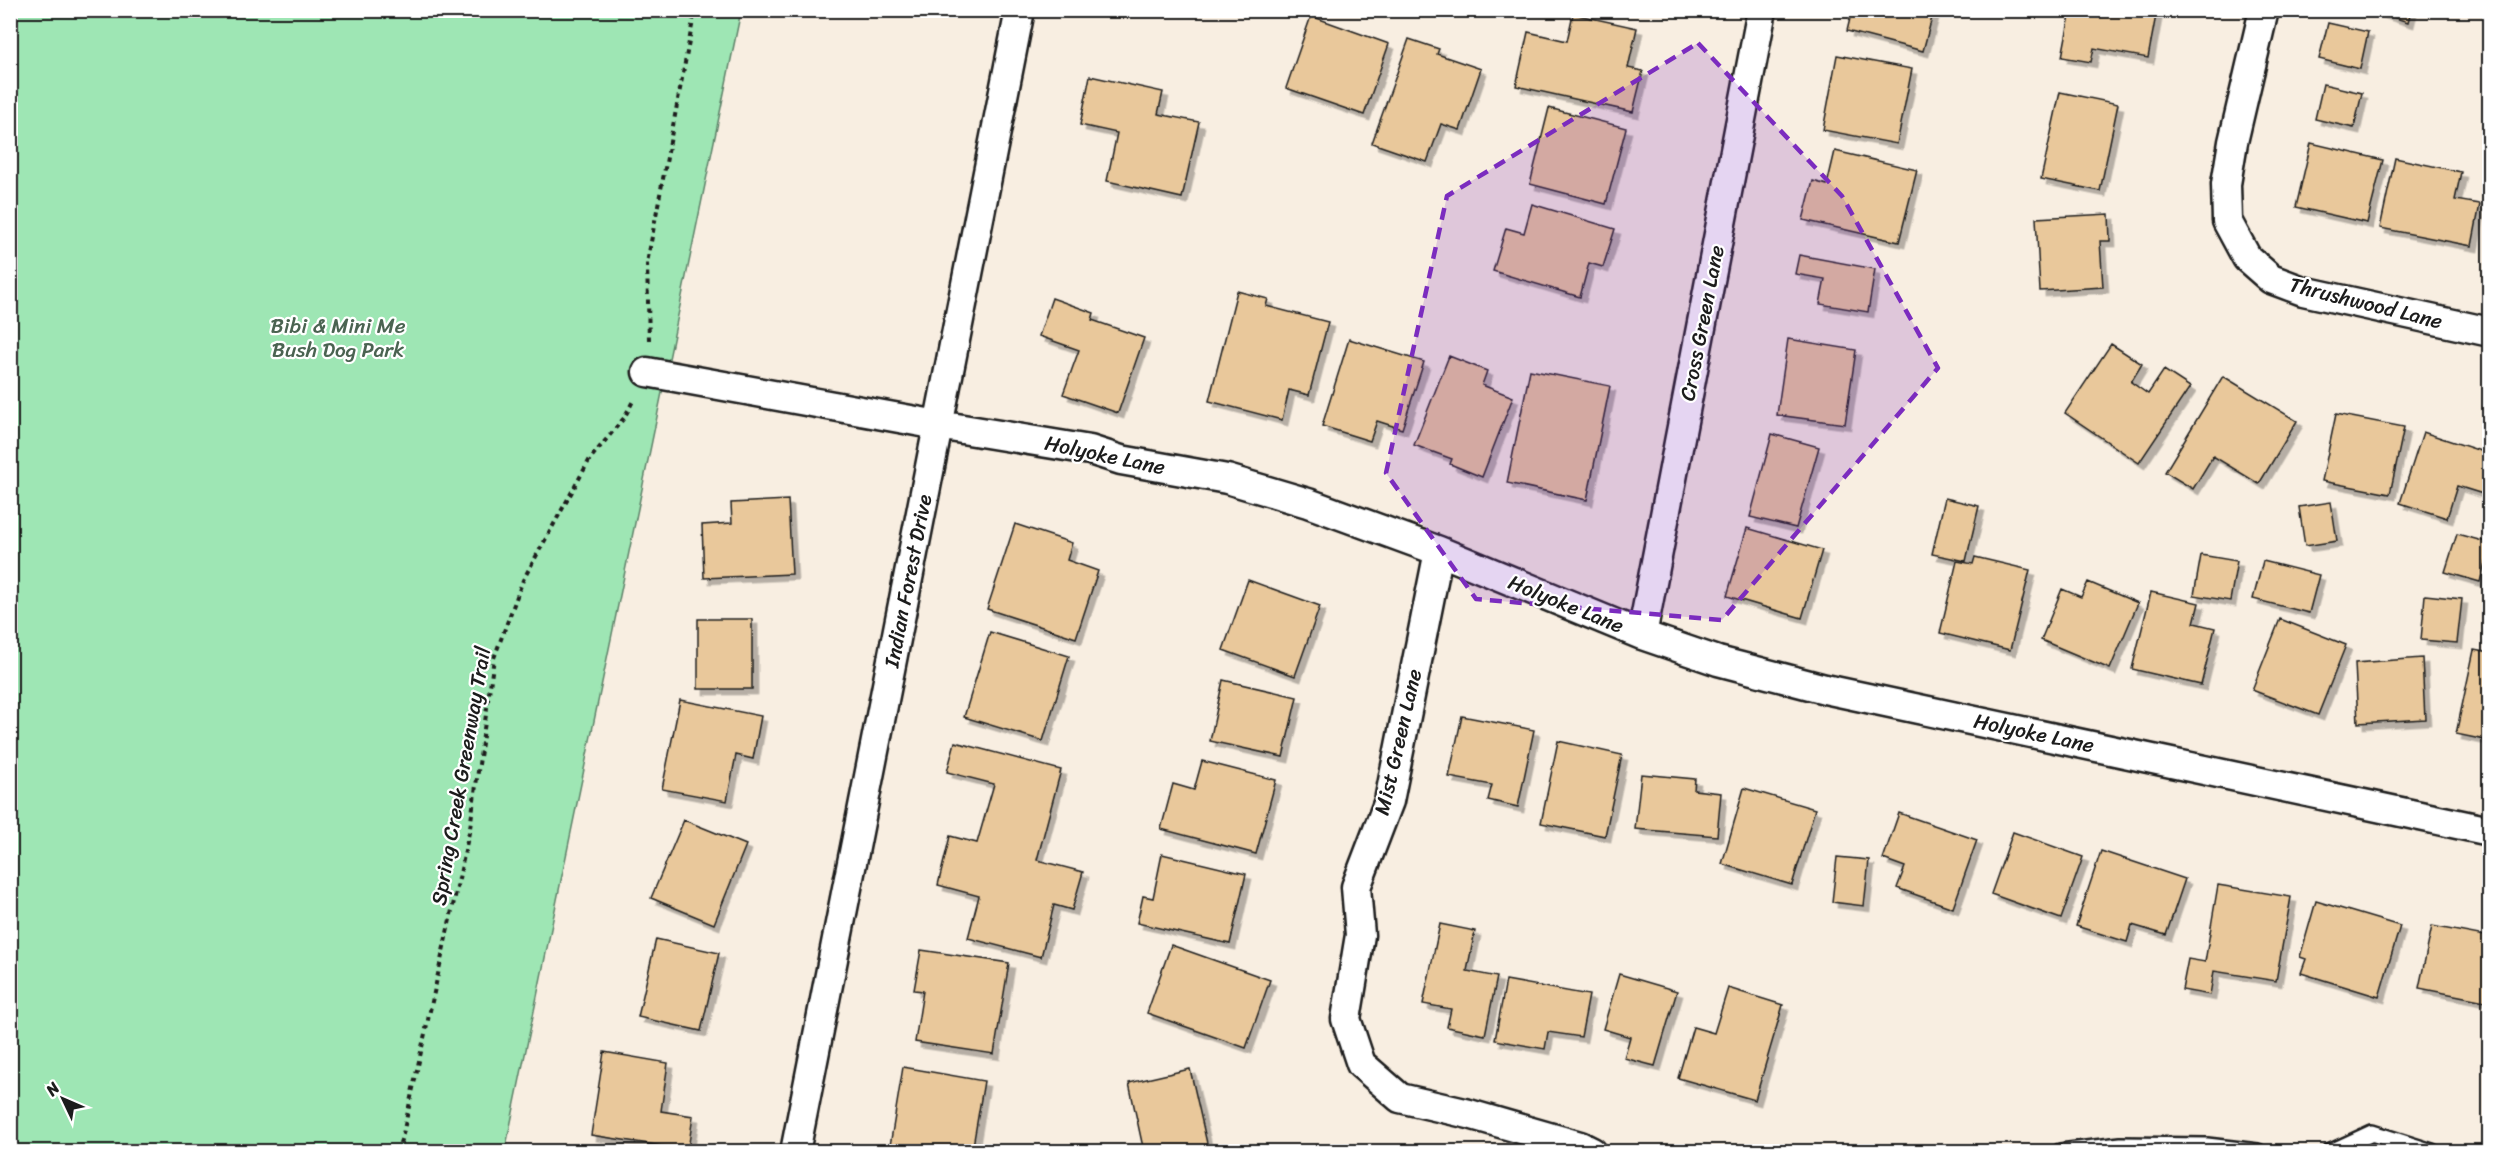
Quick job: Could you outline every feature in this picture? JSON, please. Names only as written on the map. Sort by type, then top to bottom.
[{"type":"street","name":"Indian Forest Drive","points":[[795,1152],[1020,10]]},
{"type":"street","name":"Cross Green Lane","points":[[1642,635],[1762,10]]},
{"type":"street","name":"Thrushwood Lane","points":[[2263,14],[2233,142],[2226,184],[2227,221],[2247,258],[2271,279],[2303,291],[2490,332]]},
{"type":"street","name":"Holyoke Lane","points":[[647,372],[1090,450],[1121,460],[1227,479],[1308,503],[1439,551],[1642,635],[1718,661],[1825,688],[2490,831]]},
{"type":"street","name":"Mist Green Lane","points":[[1439,551],[1389,801],[1356,887],[1360,935],[1346,1019],[1361,1064],[1400,1098],[1491,1120],[1580,1146],[1592,1152]]},
{"type":"lane","points":[[2331,1152],[2372,1134],[2432,1152]]},
{"type":"lane","points":[[2060,1152],[2121,1144],[2207,1146],[2258,1152]]},
{"type":"path","name":"Spring Creek Greenway Trail","points":[[397,1152],[403,1134],[470,828],[494,658],[524,580],[590,459],[624,418],[647,372],[649,336],[647,263],[695,10]]},
{"type":"highlighted area","points":[[1698,43],[1842,196],[1938,368],[1722,620],[1476,599],[1386,473],[1447,196]]},
{"type":"green space","name":"Bibi & Mini Me Bush Dog Park","points":[[10,11],[741,11],[505,1151],[11,1151]]},
{"type":"building","points":[[1852,10],[1934,10],[1923,51],[1847,31]]},
{"type":"building","points":[[2071,10],[2157,10],[2148,58],[2094,48],[2091,62],[2062,57]]},
{"type":"building","points":[[2371,10],[2411,10],[2408,22]]},
{"type":"building","points":[[1573,14],[1637,28],[1628,68],[1643,71],[1633,112],[1516,86],[1528,32],[1567,41]]},
{"type":"building","points":[[1311,16],[1389,44],[1364,115],[1286,88]]},
{"type":"building","points":[[2328,23],[2368,32],[2360,69],[2319,59]]},
{"type":"building","points":[[1409,39],[1439,49],[1437,54],[1481,69],[1460,130],[1441,124],[1427,162],[1372,143]]},
{"type":"building","points":[[1837,55],[1912,69],[1897,144],[1823,130]]},
{"type":"building","points":[[1090,76],[1163,92],[1158,114],[1199,122],[1182,198],[1107,181],[1117,133],[1080,125]]},
{"type":"building","points":[[2323,84],[2362,93],[2354,128],[2315,119]]},
{"type":"building","points":[[2060,92],[2118,104],[2100,191],[2041,179]]},
{"type":"building","points":[[1549,108],[1626,128],[1606,204],[1530,184]]},
{"type":"building","points":[[2311,143],[2383,160],[2367,223],[2296,207]]},
{"type":"building","points":[[1835,151],[1917,170],[1899,242],[1803,220],[1813,181],[1827,185]]},
{"type":"building","points":[[2395,158],[2461,172],[2455,200],[2480,204],[2472,246],[2380,228]]},
{"type":"building","points":[[1532,204],[1615,229],[1603,267],[1589,263],[1580,297],[1493,271],[1506,228],[1524,233]]},
{"type":"building","points":[[2109,214],[2110,241],[2100,241],[2103,287],[2040,291],[2036,218]]},
{"type":"building","points":[[1799,255],[1875,269],[1868,312],[1820,304],[1825,279],[1795,274]]},
{"type":"building","points":[[1237,291],[1268,299],[1266,306],[1328,322],[1309,395],[1289,390],[1282,420],[1209,401]]},
{"type":"building","points":[[1052,298],[1094,313],[1092,320],[1144,338],[1118,413],[1063,394],[1079,350],[1039,336]]},
{"type":"building","points":[[1349,339],[1424,362],[1402,429],[1377,421],[1370,441],[1322,426]]},
{"type":"building","points":[[1788,339],[1856,350],[1845,424],[1777,415]]},
{"type":"building","points":[[2111,344],[2142,364],[2131,382],[2148,394],[2164,370],[2190,387],[2139,463],[2065,413]]},
{"type":"building","points":[[1449,356],[1487,371],[1482,385],[1513,397],[1482,477],[1450,464],[1452,459],[1414,445]]},
{"type":"building","points":[[1530,370],[1610,386],[1587,500],[1507,483]]},
{"type":"building","points":[[2223,376],[2297,421],[2259,484],[2213,456],[2193,489],[2165,472]]},
{"type":"building","points":[[2336,414],[2404,427],[2390,494],[2322,481]]},
{"type":"building","points":[[2423,432],[2490,454],[2490,473],[2483,494],[2457,486],[2447,518],[2400,503]]},
{"type":"building","points":[[1772,434],[1819,447],[1796,528],[1750,517]]},
{"type":"building","points":[[1945,498],[1979,506],[1966,561],[1932,554]]},
{"type":"building","points":[[788,500],[792,574],[704,578],[702,525],[732,523],[731,503]]},
{"type":"building","points":[[2331,502],[2337,541],[2305,546],[2299,507]]},
{"type":"building","points":[[1015,524],[1072,543],[1067,560],[1098,571],[1076,638],[987,609]]},
{"type":"building","points":[[1747,528],[1822,550],[1802,618],[1727,596]]},
{"type":"building","points":[[2457,534],[2490,543],[2480,582],[2445,572]]},
{"type":"building","points":[[2201,555],[2237,561],[2230,601],[2194,595]]},
{"type":"building","points":[[1975,557],[2030,570],[2010,650],[1940,633],[1957,561],[1973,564]]},
{"type":"building","points":[[2263,561],[2319,575],[2309,613],[2253,599]]},
{"type":"building","points":[[1248,580],[1320,606],[1295,676],[1223,650]]},
{"type":"building","points":[[2088,582],[2138,603],[2110,669],[2041,640],[2062,589],[2081,597]]},
{"type":"building","points":[[2151,592],[2199,603],[2194,623],[2215,628],[2201,685],[2132,669]]},
{"type":"building","points":[[2425,595],[2462,599],[2457,643],[2421,640]]},
{"type":"building","points":[[698,619],[752,619],[752,689],[698,689]]},
{"type":"building","points":[[2280,619],[2346,645],[2318,715],[2252,690]]},
{"type":"building","points":[[990,632],[1069,656],[1043,741],[964,717]]},
{"type":"building","points":[[2474,650],[2490,653],[2490,741],[2456,734]]},
{"type":"building","points":[[2422,658],[2425,719],[2358,723],[2355,663]]},
{"type":"building","points":[[1223,680],[1297,697],[1283,757],[1210,741]]},
{"type":"building","points":[[680,700],[761,716],[753,759],[736,755],[727,801],[662,789]]},
{"type":"building","points":[[1462,716],[1534,730],[1518,807],[1488,800],[1492,785],[1449,777]]},
{"type":"building","points":[[1558,741],[1622,755],[1605,836],[1541,823]]},
{"type":"building","points":[[955,742],[1061,770],[1037,860],[1083,872],[1072,910],[1054,905],[1041,957],[968,938],[979,896],[938,885],[950,836],[977,843],[994,784],[947,772]]},
{"type":"building","points":[[1202,761],[1276,780],[1256,854],[1161,829],[1173,784],[1194,790]]},
{"type":"building","points":[[1641,774],[1695,779],[1694,790],[1721,793],[1717,836],[1635,829]]},
{"type":"building","points":[[1744,788],[1815,809],[1792,885],[1722,864]]},
{"type":"building","points":[[1899,813],[1977,840],[1953,908],[1897,888],[1905,867],[1883,859]]},
{"type":"building","points":[[684,820],[746,845],[714,924],[651,898]]},
{"type":"building","points":[[2013,832],[2083,857],[2061,919],[1991,894]]},
{"type":"building","points":[[2101,851],[2185,879],[2166,935],[2132,925],[2127,942],[2076,926]]},
{"type":"building","points":[[1162,854],[1246,874],[1230,944],[1137,923],[1143,896],[1153,898]]},
{"type":"building","points":[[1837,857],[1869,860],[1864,906],[1832,902]]},
{"type":"building","points":[[2218,885],[2291,897],[2276,981],[2214,971],[2210,995],[2182,990],[2188,959],[2205,962]]},
{"type":"building","points":[[2316,901],[2400,926],[2379,997],[2301,973],[2306,959],[2300,957]]},
{"type":"building","points":[[1440,924],[1475,931],[1467,971],[1497,977],[1485,1035],[1447,1027],[1451,1009],[1423,1004]]},
{"type":"building","points":[[2432,926],[2490,937],[2490,1002],[2419,988]]},
{"type":"building","points":[[656,939],[719,953],[701,1031],[638,1017]]},
{"type":"building","points":[[1171,945],[1270,980],[1246,1048],[1147,1013]]},
{"type":"building","points":[[921,950],[1009,963],[994,1054],[915,1042],[923,991],[914,990]]},
{"type":"building","points":[[1619,974],[1677,991],[1655,1066],[1624,1058],[1630,1037],[1603,1029]]},
{"type":"building","points":[[1506,980],[1589,995],[1581,1037],[1548,1032],[1545,1049],[1495,1040]]},
{"type":"building","points":[[1728,988],[1783,1005],[1755,1100],[1678,1078],[1693,1027],[1714,1033]]},
{"type":"building","points":[[604,1052],[668,1063],[661,1111],[693,1116],[688,1150],[591,1135]]},
{"type":"building","points":[[903,1067],[984,1081],[972,1152],[889,1152]]},
{"type":"building","points":[[1190,1069],[1209,1152],[1144,1152],[1129,1083]]}]
